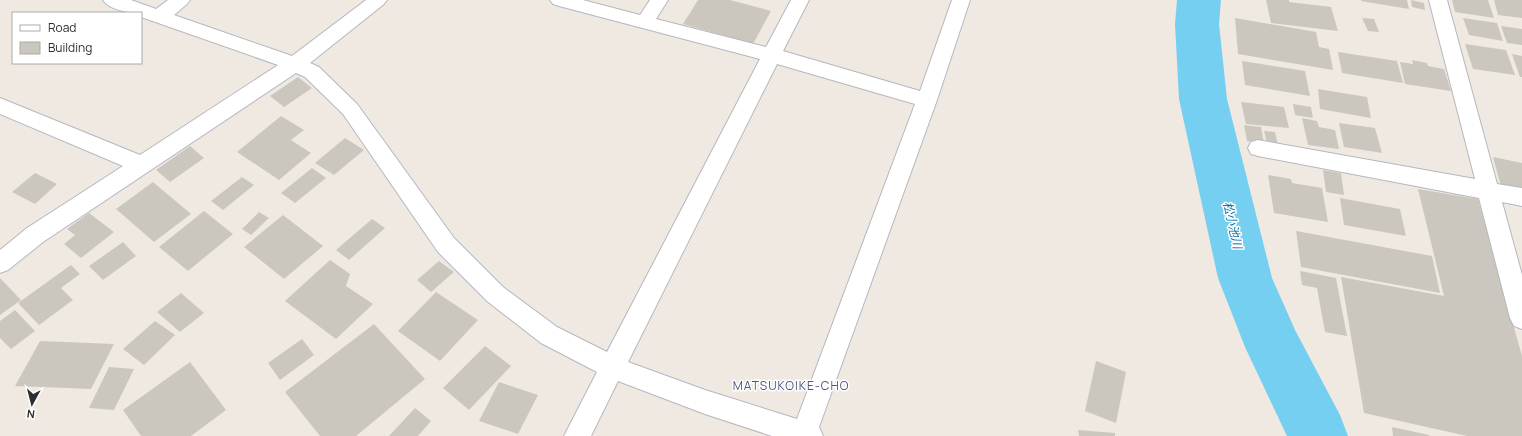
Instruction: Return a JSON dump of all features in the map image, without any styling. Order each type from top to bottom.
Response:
[{"type":"street","points":[[112,0],[295,64],[312,72],[350,109],[446,245],[495,294],[549,335],[613,368],[705,402],[806,435],[927,100],[961,0]]},
{"type":"street","points":[[159,16],[181,0]]},
{"type":"street","points":[[0,263],[35,235],[295,64],[378,0]]},
{"type":"street","points":[[559,0],[771,55],[927,100]]},
{"type":"street","points":[[644,23],[659,0]]},
{"type":"street","points":[[577,436],[800,0]]},
{"type":"street","points":[[1438,0],[1522,318]]},
{"type":"street","points":[[0,106],[141,165]]},
{"type":"street","points":[[1258,148],[1522,197]]},
{"type":"building","points":[[698,0],[730,0],[771,11],[753,44],[683,24]]},
{"type":"building","points":[[1266,0],[1289,0],[1289,2],[1331,7],[1338,31],[1271,23]]},
{"type":"building","points":[[1407,0],[1409,9],[1361,1]]},
{"type":"building","points":[[1411,0],[1424,3],[1425,10],[1412,7]]},
{"type":"building","points":[[1452,0],[1488,0],[1494,18],[1455,12]]},
{"type":"building","points":[[1494,0],[1522,0],[1522,18],[1498,15]]},
{"type":"building","points":[[1235,18],[1316,32],[1319,47],[1329,49],[1333,70],[1238,54]]},
{"type":"building","points":[[1362,18],[1374,19],[1379,32],[1368,31]]},
{"type":"building","points":[[1463,18],[1497,23],[1503,41],[1469,35]]},
{"type":"building","points":[[1501,26],[1522,29],[1522,45],[1507,43]]},
{"type":"building","points":[[1465,44],[1506,50],[1515,75],[1473,69]]},
{"type":"building","points":[[1338,52],[1397,61],[1403,83],[1342,73]]},
{"type":"building","points":[[1512,54],[1522,56],[1522,77],[1520,77]]},
{"type":"building","points":[[1412,60],[1427,63],[1428,66],[1444,69],[1451,91],[1405,84],[1400,62],[1413,64]]},
{"type":"building","points":[[1242,61],[1305,71],[1310,96],[1245,85]]},
{"type":"building","points":[[298,77],[312,88],[284,107],[270,96]]},
{"type":"building","points":[[1318,89],[1367,97],[1371,118],[1320,109]]},
{"type":"building","points":[[1241,102],[1284,107],[1289,128],[1246,124]]},
{"type":"building","points":[[1293,104],[1311,107],[1313,118],[1295,115]]},
{"type":"building","points":[[281,116],[304,130],[291,140],[311,153],[279,180],[237,152]]},
{"type":"building","points":[[1302,118],[1317,121],[1319,127],[1335,130],[1339,149],[1308,145]]},
{"type":"building","points":[[1339,123],[1375,128],[1382,153],[1344,147]]},
{"type":"building","points":[[1244,125],[1261,127],[1264,143],[1247,141]]},
{"type":"building","points":[[1264,131],[1275,132],[1278,145],[1267,143]]},
{"type":"building","points":[[345,138],[364,150],[334,175],[315,163]]},
{"type":"building","points":[[190,146],[204,158],[170,182],[156,170]]},
{"type":"building","points":[[1493,157],[1522,163],[1522,190],[1501,186]]},
{"type":"building","points":[[312,168],[326,178],[295,203],[281,193]]},
{"type":"building","points":[[1323,170],[1341,173],[1344,195],[1326,192]]},
{"type":"building","points":[[35,173],[57,184],[35,204],[12,192]]},
{"type":"building","points":[[1268,175],[1291,179],[1292,183],[1322,188],[1328,222],[1274,213]]},
{"type":"building","points":[[242,177],[254,185],[223,210],[211,201]]},
{"type":"building","points":[[153,182],[191,214],[154,242],[116,209]]},
{"type":"building","points":[[1418,189],[1478,199],[1522,356],[1522,436],[1467,436],[1364,413],[1341,277],[1444,296]]},
{"type":"building","points":[[1340,198],[1400,209],[1406,236],[1344,225]]},
{"type":"building","points":[[204,211],[233,234],[188,271],[159,247]]},
{"type":"building","points":[[259,212],[269,218],[251,235],[242,229]]},
{"type":"building","points":[[89,213],[114,232],[81,258],[64,244],[75,235],[67,229]]},
{"type":"building","points":[[283,215],[323,246],[284,279],[244,247]]},
{"type":"building","points":[[372,219],[385,228],[349,260],[336,250]]},
{"type":"building","points":[[1296,231],[1432,256],[1440,293],[1301,267]]},
{"type":"building","points":[[123,242],[136,256],[103,280],[89,266]]},
{"type":"building","points":[[330,260],[350,274],[346,286],[373,304],[336,339],[285,301]]},
{"type":"building","points":[[439,261],[454,272],[431,292],[417,280]]},
{"type":"building","points":[[71,265],[80,274],[61,288],[73,300],[39,325],[18,303]]},
{"type":"building","points":[[1300,271],[1336,278],[1347,336],[1325,332],[1317,288],[1302,285]]},
{"type":"building","points":[[0,278],[21,300],[0,315]]},
{"type":"building","points":[[436,292],[478,320],[440,361],[398,331]]},
{"type":"building","points":[[181,293],[204,313],[180,332],[157,312]]},
{"type":"building","points":[[15,310],[35,331],[11,349],[0,338],[0,321]]},
{"type":"building","points":[[155,321],[175,335],[144,365],[123,349]]},
{"type":"building","points":[[374,324],[425,379],[356,436],[320,436],[285,392]]},
{"type":"building","points":[[302,339],[314,355],[280,380],[268,363]]},
{"type":"building","points":[[40,341],[114,344],[91,389],[15,386]]},
{"type":"building","points":[[485,346],[511,366],[469,410],[443,388]]},
{"type":"building","points":[[1096,361],[1126,372],[1116,423],[1085,411]]},
{"type":"building","points":[[190,362],[226,410],[191,436],[141,436],[123,410]]},
{"type":"building","points":[[109,367],[134,369],[114,410],[89,408]]},
{"type":"building","points":[[499,382],[538,395],[518,434],[479,421]]},
{"type":"building","points":[[415,408],[431,421],[418,436],[389,436]]},
{"type":"building","points":[[1392,427],[1429,435],[1429,436],[1393,436]]},
{"type":"building","points":[[1078,430],[1115,433],[1115,436],[1079,436]]},
{"type":"waterway","name":"松小池川","points":[[1199,0],[1197,24],[1203,99],[1245,278],[1274,347],[1318,436]]},
{"type":"district","name":"MATSUKOIKE-CHO","points":[[791,385]]}]
